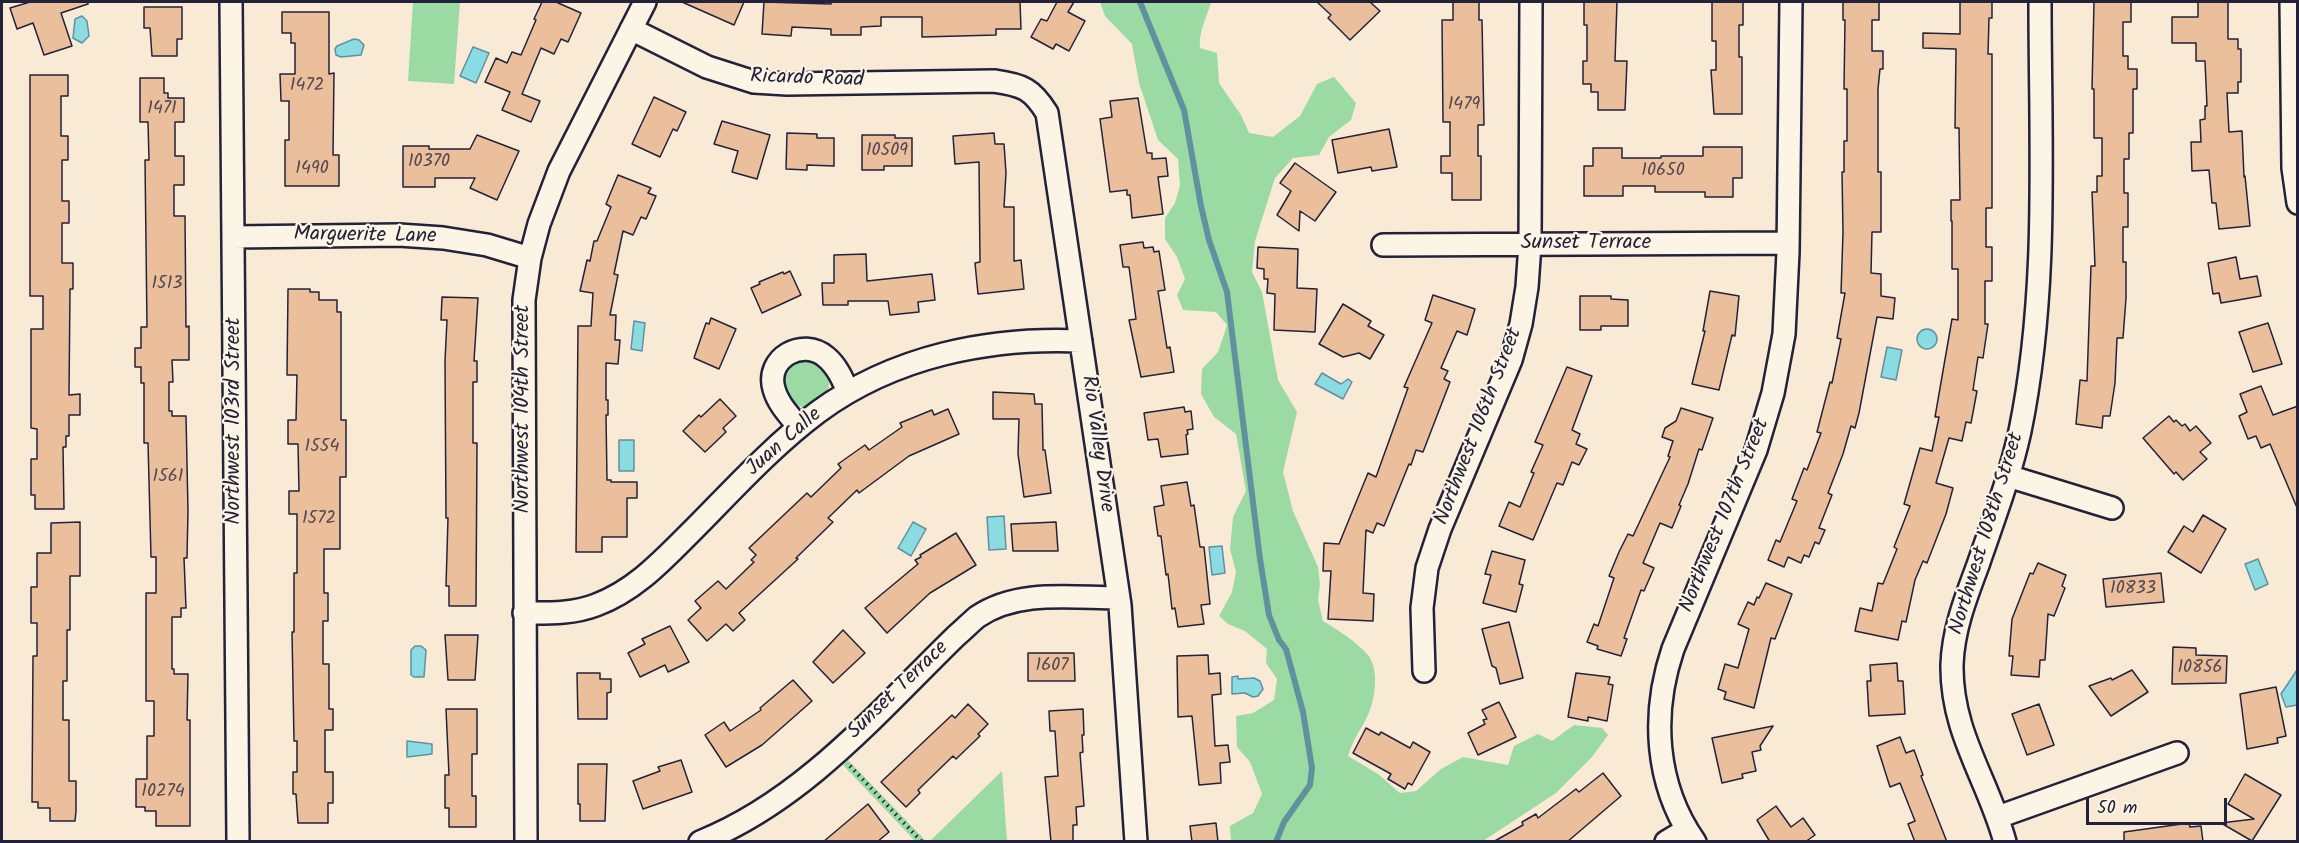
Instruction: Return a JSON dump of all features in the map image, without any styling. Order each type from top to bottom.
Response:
[{"type":"street","name":"Northwest 103rd Street","points":[[231,2],[238,842]]},
{"type":"street","name":"Northwest 104th Street","points":[[526,842],[524,300],[530,258],[539,224],[559,171],[645,2]]},
{"type":"street","name":"Northwest 106th Street","points":[[1424,671],[1422,608],[1427,568],[1440,529],[1511,360],[1521,324],[1527,287],[1530,244],[1531,2]]},
{"type":"street","name":"Northwest 107th Street","points":[[1690,836],[1670,791],[1660,750],[1659,709],[1664,674],[1756,450],[1773,393],[1784,334],[1788,243],[1791,2]]},
{"type":"street","name":"Northwest 108th Street","points":[[2005,842],[1998,817],[1962,734],[1956,711],[1952,665],[1958,619],[2008,476],[2020,432],[2034,348],[2040,262],[2040,2]]},
{"type":"street","points":[[2291,2],[2293,168],[2298,203]]},
{"type":"street","name":"Ricardo Road","points":[[631,29],[707,67],[754,82],[788,84],[994,81]]},
{"type":"street","name":"Rio Valley Drive","points":[[994,81],[1018,84],[1036,95],[1047,113],[1119,598],[1136,842]]},
{"type":"street","name":"Marguerite Lane","points":[[233,237],[399,234],[465,241],[530,258]]},
{"type":"street","name":"Sunset Terrace","points":[[1383,246],[1788,243]]},
{"type":"street","name":"Juan Calle","points":[[524,613],[566,612],[596,606],[636,585],[782,442],[849,392],[888,372],[952,351],[994,343],[1038,340],[1081,341]]},
{"type":"street","points":[[800,427],[786,412],[774,389],[772,374],[777,362],[789,352],[801,349],[814,351],[826,357],[841,375],[849,392]]},
{"type":"street","points":[[2008,476],[2112,508]]},
{"type":"street","name":"Sunset Terrace","points":[[700,842],[756,815],[790,792],[840,749],[978,617],[1000,606],[1025,599],[1119,598]]},
{"type":"street","points":[[1998,817],[2177,753]]},
{"type":"street","points":[[1666,842],[1690,836]]},
{"type":"path","points":[[840,749],[849,758],[851,768],[922,842]]},
{"type":"green space","points":[[413,2],[460,2],[454,84],[408,81]]},
{"type":"green space","points":[[1100,2],[1211,2],[1202,30],[1200,48],[1217,53],[1219,83],[1241,115],[1249,133],[1273,137],[1300,116],[1317,84],[1334,77],[1356,103],[1351,120],[1329,137],[1319,155],[1293,158],[1275,178],[1255,241],[1252,272],[1262,292],[1278,380],[1297,412],[1283,472],[1293,511],[1318,567],[1320,584],[1318,600],[1323,621],[1347,636],[1363,650],[1372,661],[1374,669],[1375,687],[1372,704],[1348,756],[1378,774],[1400,793],[1416,791],[1441,769],[1463,757],[1508,765],[1514,746],[1538,734],[1552,741],[1574,725],[1602,728],[1608,735],[1592,757],[1556,793],[1483,841],[1231,841],[1230,826],[1253,813],[1262,794],[1250,762],[1237,747],[1236,716],[1253,713],[1274,700],[1277,679],[1266,663],[1267,649],[1245,631],[1228,624],[1219,616],[1232,592],[1236,572],[1230,549],[1233,517],[1246,491],[1236,434],[1214,417],[1201,394],[1202,369],[1218,352],[1227,325],[1216,312],[1183,310],[1177,295],[1185,279],[1177,257],[1165,239],[1165,218],[1175,203],[1180,186],[1178,159],[1158,140],[1139,83],[1132,44],[1105,16]]},
{"type":"green space","points":[[803,360],[815,360],[831,374],[827,394],[814,405],[804,407],[790,398],[784,382],[786,373],[792,365]]},
{"type":"green space","points":[[848,760],[926,841],[915,841],[843,765]]},
{"type":"green space","points":[[1002,771],[1007,841],[930,841]]},
{"type":"water","points":[[82,16],[87,21],[89,36],[82,43],[73,38],[75,19]]},
{"type":"water","points":[[354,39],[364,45],[361,55],[341,57],[336,55],[337,46]]},
{"type":"water","points":[[473,47],[489,53],[476,83],[460,76]]},
{"type":"water","points":[[634,321],[645,323],[642,351],[631,349]]},
{"type":"water","points":[[1927,329],[1934,332],[1937,339],[1934,346],[1927,349],[1920,346],[1917,339],[1920,332]]},
{"type":"water","points":[[1887,347],[1902,350],[1896,380],[1881,377]]},
{"type":"water","points":[[1322,373],[1341,384],[1348,379],[1352,382],[1343,399],[1315,384]]},
{"type":"water","points":[[619,440],[634,440],[634,471],[619,471]]},
{"type":"water","points":[[1004,516],[1006,549],[989,550],[987,517]]},
{"type":"water","points":[[913,522],[926,529],[911,556],[898,548]]},
{"type":"water","points":[[1222,546],[1225,573],[1212,575],[1209,547]]},
{"type":"water","points":[[2258,559],[2268,584],[2255,590],[2245,564]]},
{"type":"water","points":[[415,646],[421,646],[426,650],[424,677],[411,675],[411,650]]},
{"type":"water","points":[[2297,670],[2297,705],[2286,707],[2281,694]]},
{"type":"water","points":[[1238,676],[1238,679],[1254,678],[1260,681],[1263,689],[1258,696],[1253,697],[1245,693],[1232,694],[1232,677]]},
{"type":"water","points":[[407,741],[432,744],[432,754],[407,757]]},
{"type":"building","points":[[30,2],[88,2],[88,4],[61,13],[72,46],[44,55],[33,23],[17,29],[10,8]]},
{"type":"building","points":[[542,2],[556,2],[581,13],[568,42],[561,39],[554,54],[541,48],[522,94],[540,101],[531,122],[502,110],[510,92],[485,82],[496,58],[507,63],[512,52],[521,55]]},
{"type":"building","points":[[682,2],[744,2],[734,25]]},
{"type":"building","points":[[764,2],[831,4],[831,2],[1020,2],[1021,29],[996,29],[996,35],[922,37],[922,17],[881,17],[881,26],[861,27],[861,35],[831,35],[831,29],[792,27],[791,36],[762,34]]},
{"type":"building","points":[[1057,2],[1074,2],[1068,12],[1085,21],[1069,51],[1056,44],[1053,49],[1031,37],[1041,19],[1047,21]]},
{"type":"building","points":[[1317,2],[1370,2],[1380,11],[1350,40],[1328,18],[1331,15]]},
{"type":"building","points":[[1453,2],[1479,2],[1479,20],[1482,20],[1484,125],[1478,125],[1481,200],[1452,200],[1452,173],[1441,173],[1441,156],[1450,156],[1450,122],[1443,122],[1442,20],[1453,20]]},
{"type":"building","points":[[1584,2],[1617,2],[1615,61],[1627,61],[1625,110],[1598,110],[1598,92],[1591,92],[1591,84],[1583,84],[1583,61],[1587,61],[1587,25],[1584,25]]},
{"type":"building","points":[[1712,2],[1743,2],[1743,25],[1739,25],[1739,57],[1742,57],[1742,114],[1714,114],[1711,70],[1716,70],[1716,41],[1712,41]]},
{"type":"building","points":[[1843,2],[1879,2],[1879,20],[1872,20],[1872,51],[1883,51],[1883,69],[1880,69],[1878,89],[1881,232],[1872,232],[1871,273],[1881,274],[1881,296],[1895,298],[1893,319],[1877,317],[1859,413],[1855,428],[1851,426],[1828,493],[1832,495],[1819,528],[1825,530],[1819,544],[1815,542],[1809,557],[1804,555],[1801,563],[1788,557],[1784,567],[1768,560],[1776,540],[1780,542],[1797,501],[1792,499],[1804,468],[1807,470],[1821,433],[1817,432],[1830,382],[1832,383],[1841,339],[1837,338],[1845,293],[1841,293],[1842,172],[1844,172],[1844,141],[1847,141]]},
{"type":"building","points":[[1960,2],[1992,2],[1988,54],[1992,54],[1992,208],[1986,208],[1986,247],[1992,247],[1992,281],[1985,281],[1985,324],[1988,324],[1983,358],[1978,357],[1973,390],[1977,391],[1971,423],[1966,422],[1962,441],[1949,438],[1936,483],[1953,488],[1946,514],[1927,563],[1923,561],[1915,580],[1906,622],[1902,621],[1898,640],[1855,631],[1860,608],[1872,611],[1878,583],[1883,584],[1897,549],[1894,547],[1910,506],[1904,504],[1920,448],[1932,451],[1939,417],[1935,417],[1952,319],[1958,320],[1958,269],[1952,269],[1951,221],[1951,200],[1960,200],[1959,128],[1955,128],[1956,49],[1923,48],[1923,33],[1960,34]]},
{"type":"building","points":[[2094,2],[2131,2],[2131,22],[2123,22],[2123,56],[2128,56],[2128,69],[2137,69],[2137,89],[2133,89],[2133,133],[2129,133],[2129,159],[2124,159],[2124,193],[2128,193],[2128,227],[2123,227],[2126,298],[2123,338],[2117,338],[2115,383],[2110,416],[2103,416],[2102,428],[2076,424],[2080,380],[2087,381],[2091,266],[2095,266],[2092,192],[2097,192],[2097,176],[2102,176],[2102,138],[2094,138],[2094,89],[2092,89]]},
{"type":"building","points":[[2198,2],[2228,2],[2228,39],[2238,39],[2238,49],[2241,49],[2241,82],[2238,82],[2238,93],[2227,93],[2229,132],[2242,131],[2244,177],[2250,226],[2219,229],[2216,203],[2212,203],[2209,170],[2192,171],[2191,142],[2201,142],[2200,120],[2205,119],[2205,106],[2207,106],[2205,61],[2196,61],[2196,43],[2172,43],[2172,17],[2198,17]]},
{"type":"building","points":[[144,7],[182,7],[182,39],[177,39],[177,56],[152,56],[150,28],[144,28]]},
{"type":"building","points":[[282,12],[329,12],[329,74],[334,73],[333,155],[339,155],[339,186],[285,186],[285,140],[289,140],[289,101],[281,101],[280,74],[295,74],[295,43],[291,43],[291,33],[282,33]]},
{"type":"building","points":[[30,75],[68,75],[68,96],[61,96],[61,136],[68,136],[68,160],[62,160],[62,201],[69,201],[69,223],[62,223],[62,263],[73,263],[73,289],[70,289],[69,395],[80,394],[80,415],[69,415],[69,436],[66,436],[66,447],[63,447],[64,509],[35,509],[35,495],[31,495],[31,459],[37,459],[37,429],[31,428],[31,329],[43,329],[43,296],[30,296]]},
{"type":"building","points":[[140,78],[164,78],[164,93],[168,93],[168,98],[184,98],[184,122],[175,122],[175,156],[184,156],[184,185],[174,185],[174,216],[185,216],[186,327],[189,326],[189,360],[172,360],[173,382],[169,382],[169,411],[172,411],[172,416],[186,416],[188,511],[187,558],[184,558],[186,608],[181,608],[181,617],[172,617],[172,669],[174,669],[174,674],[188,674],[190,826],[156,826],[156,811],[145,811],[145,807],[136,807],[136,779],[147,779],[147,736],[154,736],[154,701],[146,701],[146,593],[156,593],[156,557],[151,557],[148,443],[144,443],[144,383],[141,383],[141,367],[135,367],[135,348],[141,348],[141,327],[147,327],[145,160],[149,160],[148,122],[140,122]]},
{"type":"building","points":[[654,97],[686,112],[677,131],[673,129],[660,157],[632,144]]},
{"type":"building","points":[[1138,98],[1147,153],[1152,153],[1152,159],[1166,158],[1168,176],[1158,177],[1163,214],[1132,218],[1130,195],[1127,195],[1127,190],[1110,192],[1100,119],[1112,117],[1110,101]]},
{"type":"building","points":[[722,121],[770,135],[757,179],[732,172],[738,151],[714,144]]},
{"type":"building","points":[[1389,129],[1397,167],[1372,171],[1371,167],[1338,173],[1332,140]]},
{"type":"building","points":[[787,133],[817,134],[817,138],[834,138],[834,166],[807,165],[807,170],[786,169]]},
{"type":"building","points":[[994,133],[995,144],[1004,144],[1006,173],[1004,207],[1014,207],[1014,261],[1021,260],[1024,289],[978,294],[975,263],[980,262],[979,162],[955,164],[953,136]]},
{"type":"building","points":[[477,135],[519,151],[497,200],[470,188],[475,178],[435,178],[435,187],[403,187],[403,146],[429,146],[429,149],[470,149]]},
{"type":"building","points":[[862,135],[895,135],[895,138],[912,138],[912,166],[884,166],[884,170],[862,170]]},
{"type":"building","points":[[1703,147],[1742,147],[1742,178],[1733,178],[1733,197],[1705,197],[1705,192],[1655,192],[1655,186],[1623,186],[1623,196],[1584,196],[1584,166],[1593,166],[1593,148],[1622,148],[1622,158],[1661,158],[1661,156],[1703,156]]},
{"type":"building","points":[[1295,163],[1336,192],[1315,221],[1300,211],[1299,231],[1277,215],[1291,191],[1280,183]]},
{"type":"building","points":[[618,175],[651,188],[648,193],[656,196],[646,219],[641,217],[633,235],[623,231],[614,274],[618,275],[610,315],[616,315],[615,340],[620,340],[618,364],[606,363],[607,480],[637,482],[637,498],[627,498],[627,537],[602,537],[602,552],[576,552],[578,326],[591,326],[593,293],[580,291],[594,241],[597,241],[611,207],[606,204]]},
{"type":"building","points":[[1143,242],[1144,248],[1153,247],[1154,252],[1159,251],[1165,290],[1158,291],[1167,348],[1170,347],[1174,372],[1141,377],[1129,320],[1136,319],[1129,267],[1123,267],[1120,245]]},
{"type":"building","points":[[1258,247],[1298,249],[1297,288],[1317,289],[1315,332],[1274,330],[1275,294],[1267,293],[1268,279],[1264,279],[1264,269],[1257,268]]},
{"type":"building","points":[[866,254],[867,281],[932,274],[935,300],[918,302],[919,312],[890,315],[888,301],[848,301],[848,305],[823,305],[822,283],[834,283],[834,255]]},
{"type":"building","points":[[2236,257],[2240,279],[2257,276],[2261,296],[2221,303],[2219,293],[2213,294],[2208,263]]},
{"type":"building","points":[[790,271],[801,295],[762,313],[751,288],[760,284],[759,282]]},
{"type":"building","points":[[288,289],[310,289],[310,292],[319,292],[319,300],[337,300],[337,312],[341,312],[341,420],[346,420],[346,477],[340,477],[340,549],[324,549],[324,593],[328,593],[328,621],[323,621],[323,664],[329,664],[329,709],[333,709],[333,730],[325,730],[325,772],[333,772],[333,803],[328,803],[328,823],[298,823],[296,794],[293,794],[293,772],[297,772],[297,741],[294,741],[292,632],[294,632],[294,573],[297,573],[297,514],[289,514],[289,491],[299,491],[298,444],[288,444],[288,420],[296,420],[297,375],[287,375]]},
{"type":"building","points":[[1710,291],[1739,296],[1735,336],[1732,335],[1719,390],[1692,384],[1705,331],[1703,331]]},
{"type":"building","points":[[1433,295],[1475,309],[1467,335],[1457,331],[1441,368],[1448,371],[1444,379],[1450,382],[1423,452],[1416,450],[1384,526],[1377,523],[1373,533],[1366,530],[1363,593],[1374,594],[1373,621],[1328,619],[1331,571],[1323,571],[1324,543],[1339,544],[1368,473],[1376,477],[1408,388],[1404,387],[1432,323],[1425,320]]},
{"type":"building","points":[[1580,296],[1611,296],[1611,299],[1628,300],[1628,326],[1601,326],[1601,330],[1580,330]]},
{"type":"building","points":[[442,297],[478,298],[474,361],[477,361],[477,382],[473,382],[473,443],[477,443],[476,606],[449,606],[449,586],[446,586],[448,518],[446,518],[445,361],[447,320],[441,320]]},
{"type":"building","points":[[1343,304],[1371,321],[1368,326],[1384,335],[1370,359],[1359,353],[1343,357],[1319,344]]},
{"type":"building","points":[[711,318],[736,329],[719,369],[694,358],[706,323],[709,324]]},
{"type":"building","points":[[2268,323],[2282,364],[2253,372],[2239,332]]},
{"type":"building","points":[[1567,367],[1592,376],[1572,430],[1580,434],[1576,444],[1587,449],[1579,465],[1572,462],[1563,485],[1557,483],[1533,540],[1499,526],[1509,502],[1520,507],[1534,473],[1531,472],[1543,445],[1535,442]]},
{"type":"building","points":[[2261,386],[2273,415],[2298,406],[2298,510],[2270,444],[2261,448],[2256,436],[2248,439],[2239,416],[2247,412],[2240,394]]},
{"type":"building","points":[[993,392],[1034,394],[1035,404],[1042,404],[1043,450],[1045,450],[1051,493],[1024,497],[1018,454],[1019,419],[993,419]]},
{"type":"building","points":[[720,399],[736,416],[723,428],[726,432],[705,452],[683,431]]},
{"type":"building","points":[[1184,407],[1185,412],[1191,411],[1193,429],[1187,430],[1186,435],[1188,454],[1161,457],[1158,439],[1148,440],[1144,413]]},
{"type":"building","points":[[1681,408],[1713,418],[1702,450],[1699,449],[1672,528],[1660,523],[1643,563],[1654,568],[1644,591],[1641,590],[1624,638],[1627,639],[1621,656],[1597,649],[1598,646],[1587,642],[1594,624],[1598,626],[1614,578],[1609,576],[1628,534],[1633,536],[1670,457],[1668,456],[1673,441],[1662,437],[1665,428],[1676,421]]},
{"type":"building","points":[[948,409],[959,434],[909,456],[859,493],[857,490],[828,518],[833,522],[796,558],[798,559],[739,613],[745,620],[733,631],[726,624],[707,641],[688,620],[701,608],[695,601],[718,581],[726,589],[754,562],[751,560],[756,555],[749,548],[807,493],[811,497],[841,468],[838,464],[865,445],[869,450],[902,427],[900,423],[932,410],[934,415]]},
{"type":"building","points":[[2169,416],[2182,426],[2185,424],[2190,431],[2196,426],[2211,443],[2200,452],[2207,459],[2183,480],[2176,472],[2174,474],[2143,438]]},
{"type":"building","points":[[1187,482],[1191,506],[1194,505],[1200,547],[1204,547],[1210,604],[1201,605],[1204,624],[1178,627],[1175,608],[1172,609],[1168,574],[1166,575],[1161,536],[1158,536],[1154,507],[1164,505],[1161,486]]},
{"type":"building","points":[[2203,515],[2226,529],[2201,573],[2168,552],[2184,526],[2193,532]]},
{"type":"building","points":[[80,522],[80,576],[70,576],[67,681],[63,681],[63,720],[69,720],[69,781],[76,781],[75,821],[50,821],[50,808],[38,808],[38,802],[32,802],[33,656],[37,656],[37,623],[31,623],[31,587],[37,587],[37,553],[51,553],[51,523]]},
{"type":"building","points":[[1056,522],[1058,551],[1013,551],[1011,524]]},
{"type":"building","points":[[956,533],[976,565],[930,593],[887,633],[865,608],[918,564],[915,560],[921,557],[920,555]]},
{"type":"building","points":[[1492,551],[1525,560],[1519,584],[1523,585],[1516,612],[1483,603],[1491,575],[1485,574]]},
{"type":"building","points":[[2038,563],[2066,575],[2062,586],[2065,588],[2054,616],[2048,614],[2045,660],[2040,660],[2039,677],[2011,675],[2013,656],[2009,656],[2012,619],[2030,573],[2033,574]]},
{"type":"building","points":[[2161,573],[2164,602],[2106,607],[2103,579]]},
{"type":"building","points":[[1766,583],[1792,594],[1775,639],[1771,638],[1754,708],[1724,699],[1726,692],[1718,689],[1725,664],[1738,668],[1749,629],[1738,624],[1748,602],[1754,605]]},
{"type":"building","points":[[1509,622],[1523,678],[1500,684],[1496,668],[1492,666],[1482,629]]},
{"type":"building","points":[[670,626],[689,662],[668,672],[665,665],[640,677],[628,653],[645,644],[642,639]]},
{"type":"building","points":[[843,630],[865,653],[833,683],[813,662]]},
{"type":"building","points":[[445,635],[478,635],[475,680],[448,680]]},
{"type":"building","points":[[2173,647],[2196,648],[2196,655],[2227,656],[2226,683],[2172,684]]},
{"type":"building","points":[[1028,653],[1074,653],[1075,681],[1028,681]]},
{"type":"building","points":[[1208,655],[1209,674],[1220,673],[1221,694],[1212,695],[1215,746],[1228,745],[1230,762],[1220,763],[1221,783],[1199,785],[1192,716],[1178,717],[1177,656]]},
{"type":"building","points":[[1897,663],[1898,681],[1903,681],[1905,714],[1869,716],[1867,681],[1871,681],[1870,665]]},
{"type":"building","points":[[2132,670],[2148,692],[2111,716],[2089,686],[2111,678],[2112,680]]},
{"type":"building","points":[[577,673],[600,673],[600,679],[611,679],[611,692],[607,693],[607,719],[578,719]]},
{"type":"building","points":[[1576,673],[1610,677],[1608,684],[1613,685],[1607,721],[1588,717],[1588,721],[1568,717]]},
{"type":"building","points":[[793,680],[812,701],[762,745],[726,767],[705,735],[724,722],[730,731],[761,710],[760,708]]},
{"type":"building","points":[[2276,687],[2286,736],[2277,738],[2278,743],[2247,749],[2240,694]]},
{"type":"building","points":[[1499,702],[1516,737],[1478,755],[1468,733],[1485,724],[1483,720],[1487,719],[1482,710]]},
{"type":"building","points":[[968,704],[988,724],[978,734],[980,736],[956,759],[953,756],[918,790],[920,793],[906,807],[881,782],[952,715],[955,718]]},
{"type":"building","points":[[2039,704],[2054,745],[2027,755],[2012,714]]},
{"type":"building","points":[[446,709],[477,709],[477,754],[472,754],[472,796],[476,796],[476,827],[449,827],[449,808],[445,808],[445,775],[449,775]]},
{"type":"building","points":[[1083,709],[1083,752],[1080,753],[1084,806],[1076,807],[1077,825],[1073,825],[1073,842],[1051,842],[1045,777],[1058,776],[1055,731],[1050,731],[1049,711]]},
{"type":"building","points":[[1773,726],[1760,746],[1761,750],[1752,752],[1756,771],[1742,774],[1743,778],[1722,783],[1712,738]]},
{"type":"building","points":[[1366,728],[1379,735],[1381,732],[1410,748],[1413,742],[1430,752],[1412,785],[1408,783],[1405,789],[1388,779],[1391,774],[1353,753]]},
{"type":"building","points":[[1900,737],[1906,753],[1914,750],[1923,775],[1921,776],[1947,842],[1915,842],[1908,824],[1915,821],[1900,783],[1890,787],[1877,746]]},
{"type":"building","points":[[681,760],[692,792],[643,809],[633,781],[660,771],[658,767]]},
{"type":"building","points":[[578,764],[607,764],[605,821],[580,821]]},
{"type":"building","points":[[1603,773],[1621,796],[1567,842],[1493,842],[1523,825],[1522,822],[1536,814],[1538,818],[1576,789],[1579,792]]},
{"type":"building","points":[[2245,774],[2281,795],[2252,841],[2221,823],[2254,819],[2228,804]]},
{"type":"building","points":[[868,804],[889,832],[877,842],[823,842]]},
{"type":"building","points":[[1776,806],[1791,827],[1803,818],[1815,835],[1805,842],[1770,842],[1757,820]]},
{"type":"building","points":[[1216,823],[1218,842],[1192,842],[1190,826]]},
{"type":"building","points":[[2189,823],[2190,827],[2201,826],[2203,842],[2124,842],[2124,832]]},
{"type":"waterway","points":[[1140,2],[1184,110],[1209,240],[1227,292],[1269,615],[1279,640],[1286,649],[1303,712],[1312,768],[1310,785],[1284,822],[1276,842]]}]
